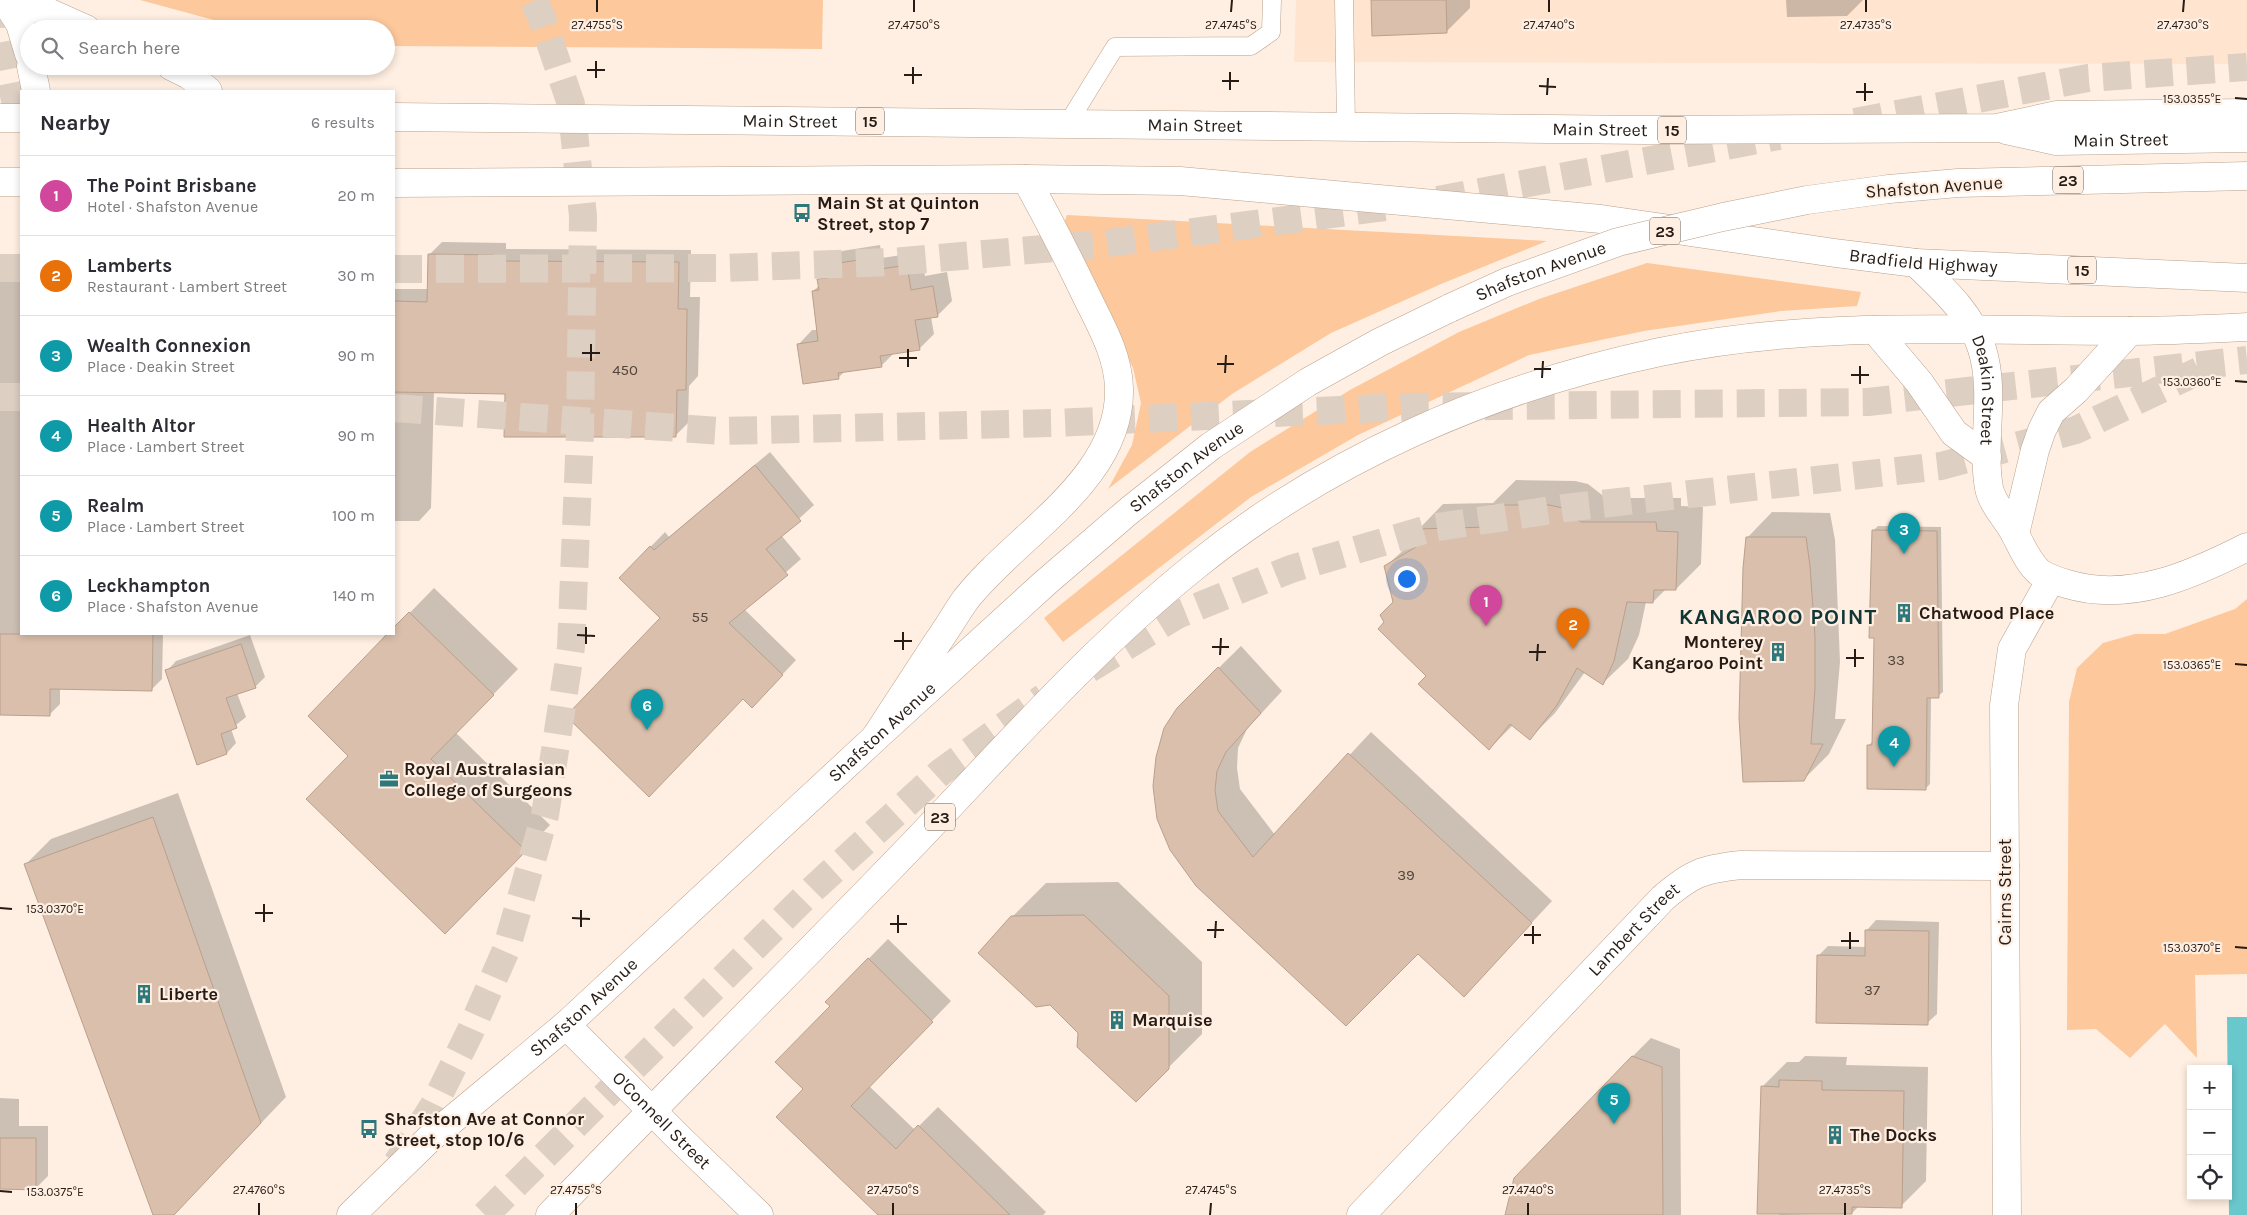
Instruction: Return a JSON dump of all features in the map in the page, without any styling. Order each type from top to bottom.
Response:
[{"type":"main road","points":[[8,4],[41,8],[67,20]]},
{"type":"main road","points":[[8,4],[20,24]]},
{"type":"main road","points":[[33,75],[36,90]]},
{"type":"main road","points":[[190,75],[207,90]]},
{"type":"main road","name":"Main Street","points":[[395,117],[1646,130],[1997,128],[2057,115],[2247,113]]},
{"type":"main road","points":[[0,118],[20,118]]},
{"type":"main road","name":"Main Street","points":[[1997,128],[2056,141],[2247,138]]},
{"type":"main road","name":"Shafston Avenue","points":[[351,1215],[429,1139],[566,1025],[1045,582],[1130,510],[1211,446],[1308,382],[1380,342],[1507,282],[1618,242],[1723,217],[1807,200],[1889,189],[1958,183],[2247,176]]},
{"type":"main road","points":[[875,738],[967,599],[1077,487],[1101,457],[1112,434],[1118,413],[1119,388],[1116,364],[1105,334],[1051,223],[1026,179]]},
{"type":"main road","name":"15","points":[[395,183],[1026,179]]},
{"type":"main road","name":"Bradfield Highway","points":[[1026,179],[1180,181],[1601,219],[1916,263],[2247,278]]},
{"type":"main road","name":"Deakin Street","points":[[1916,263],[1953,300],[1975,330],[1983,349],[1987,371],[1987,458],[1990,491],[2029,560],[2039,572],[2051,579],[2078,588],[2103,590],[2152,586],[2184,577],[2247,547]]},
{"type":"main road","name":"23","points":[[550,1215],[746,1017],[1045,707],[1139,614],[1195,566],[1291,498],[1350,463],[1415,432],[1500,397],[1658,353],[1726,341],[1802,332],[1875,330],[2130,332],[2247,327]]},
{"type":"main road","points":[[1875,330],[1919,382],[1954,432],[1987,458]]},
{"type":"main road","points":[[2015,534],[2035,450],[2051,412],[2076,390],[2130,332]]},
{"type":"main road","name":"Cairns Street","points":[[2008,1215],[2004,704],[2012,649],[2051,579]]},
{"type":"main road","name":"Lambert Street","points":[[1361,1215],[1664,898],[1685,880],[1703,870],[1741,865],[2005,866]]},
{"type":"main road","name":"O'Connell Street","points":[[566,1025],[759,1215]]},
{"type":"lane","points":[[1068,123],[1115,46],[1251,46],[1271,32],[1272,0]]},
{"type":"lane","points":[[1344,0],[1346,126]]},
{"type":"shaded area","points":[[140,0],[823,0],[822,49],[395,46],[395,20],[214,20]]},
{"type":"shaded area","points":[[1296,0],[2247,0],[2247,64],[1294,62]]},
{"type":"shaded area","points":[[1067,215],[1547,241],[1441,284],[1331,333],[1232,394],[1108,489],[1132,445],[1141,403],[1133,368],[1064,223]]},
{"type":"shaded area","points":[[1647,263],[1861,292],[1857,306],[1781,311],[1644,331],[1529,355],[1358,435],[1251,497],[1063,642],[1044,618],[1250,452],[1350,390],[1459,332],[1539,299]]},
{"type":"shaded area","points":[[2247,599],[2247,974],[2195,975],[2197,1058],[2165,1024],[2130,1058],[2096,1029],[2067,1030],[2069,702],[2077,668],[2103,643],[2135,634],[2165,634],[2235,609]]},
{"type":"water","points":[[2227,1017],[2247,1017],[2247,1215],[2229,1215],[2229,1200],[2232,1200],[2232,1065],[2227,1065]]},
{"type":"building","points":[[1371,0],[1446,0],[1447,33],[1372,36]]},
{"type":"building","points":[[428,254],[494,255],[493,261],[679,262],[678,309],[687,309],[686,390],[677,390],[676,437],[504,437],[505,394],[395,392],[395,301],[427,302]]},
{"type":"building","points":[[865,259],[868,271],[907,265],[911,290],[933,286],[938,317],[915,320],[920,350],[880,356],[882,367],[838,373],[839,379],[803,384],[797,344],[818,341],[812,291],[819,290],[817,279],[828,278],[826,265]]},
{"type":"building","points":[[755,465],[801,521],[766,549],[788,575],[729,623],[783,675],[752,708],[743,699],[649,797],[566,716],[660,618],[619,578],[650,546],[654,550]]},
{"type":"building","points":[[1490,505],[1549,505],[1563,508],[1581,522],[1656,522],[1657,531],[1678,532],[1676,590],[1654,590],[1653,603],[1627,602],[1614,661],[1603,685],[1577,668],[1557,705],[1530,740],[1510,724],[1489,750],[1418,684],[1426,676],[1378,629],[1384,622],[1380,615],[1393,602],[1384,566],[1416,547],[1417,529],[1489,527]]},
{"type":"building","points":[[1872,530],[1937,531],[1939,698],[1927,698],[1926,790],[1867,789],[1867,745],[1872,745],[1874,638],[1869,638]]},
{"type":"building","name":"Monterey Kangaroo Point","points":[[1746,537],[1806,537],[1815,637],[1815,688],[1811,744],[1823,744],[1804,781],[1743,782],[1739,718],[1743,568]]},
{"type":"building","name":"Royal Australasian College of Surgeons","points":[[409,612],[494,695],[431,759],[526,851],[445,934],[306,799],[348,756],[308,716],[386,635],[395,635],[395,626]]},
{"type":"building","points":[[0,634],[153,635],[152,691],[50,689],[50,716],[0,715]]},
{"type":"building","points":[[241,644],[256,688],[226,698],[237,728],[221,734],[227,754],[197,765],[165,670]]},
{"type":"building","points":[[1218,667],[1261,713],[1226,752],[1217,771],[1215,790],[1218,811],[1253,857],[1348,753],[1532,923],[1464,997],[1418,954],[1346,1026],[1196,886],[1170,850],[1157,819],[1153,786],[1156,757],[1164,728],[1177,708]]},
{"type":"building","name":"Liberte","points":[[153,817],[261,1123],[174,1215],[153,1215],[24,864]]},
{"type":"building","name":"Marquise","points":[[1084,915],[1169,996],[1169,1069],[1136,1102],[1077,1047],[1078,1033],[1050,1005],[1036,1007],[978,953],[1011,916]]},
{"type":"building","points":[[1865,930],[1929,931],[1928,1025],[1816,1023],[1817,955],[1865,956]]},
{"type":"building","points":[[868,958],[933,1022],[851,1106],[896,1149],[918,1125],[1010,1215],[878,1215],[776,1117],[803,1089],[775,1062],[830,1006],[825,1002]]},
{"type":"building","points":[[1632,1056],[1662,1067],[1663,1215],[1505,1215],[1514,1178]]},
{"type":"building","name":"The Docks","points":[[1779,1080],[1822,1081],[1822,1090],[1904,1091],[1902,1208],[1852,1207],[1852,1214],[1757,1214],[1761,1086],[1779,1087]]},
{"type":"building","points":[[0,1138],[36,1138],[36,1190],[0,1189]]},
{"type":"tunnel","points":[[0,0],[2,36],[16,105],[20,113]]},
{"type":"tunnel","points":[[397,1163],[434,1105],[471,1030],[506,950],[545,815],[571,647],[580,434],[583,216],[571,104],[540,13],[533,0]]},
{"type":"tunnel","points":[[1855,122],[2088,78],[2247,67]]},
{"type":"tunnel","points":[[1438,200],[1779,136]]},
{"type":"tunnel","points":[[395,269],[721,268],[891,262],[1101,244],[1393,206]]},
{"type":"tunnel","points":[[0,268],[20,268]]},
{"type":"tunnel","points":[[395,408],[721,431],[1054,423],[1404,407],[1868,402],[2247,360]]},
{"type":"tunnel","points":[[1089,669],[1177,615],[1291,569],[1431,528],[1565,508],[1941,466],[2076,430],[2209,366]]},
{"type":"tunnel","points":[[0,397],[20,397]]},
{"type":"tunnel","points":[[485,1215],[813,889],[941,772],[1044,697]]},
{"type":"place","name":"Main St at Quinton Street, stop 7","points":[[802,213]]},
{"type":"place","name":"Wealth Connexion","points":[[1904,554]]},
{"type":"place","name":"Chatwood Place","points":[[1904,613]]},
{"type":"place","name":"The Point Brisbane","points":[[1486,626]]},
{"type":"place","name":"Lamberts","points":[[1573,649]]},
{"type":"place","name":"Monterey Kangaroo Point","points":[[1778,652]]},
{"type":"place","name":"Leckhampton","points":[[647,730]]},
{"type":"place","name":"Health Altor","points":[[1894,767]]},
{"type":"place","name":"Royal Australasian College of Surgeons","points":[[389,779]]},
{"type":"place","name":"Liberte","points":[[144,994]]},
{"type":"place","name":"Marquise","points":[[1117,1020]]},
{"type":"place","name":"Realm","points":[[1614,1124]]},
{"type":"place","name":"Shafston Ave at Connor Street, stop 10/6","points":[[369,1129]]},
{"type":"place","name":"The Docks","points":[[1835,1135]]},
{"type":"district","name":"KANGAROO POINT","points":[[1778,616]]}]
